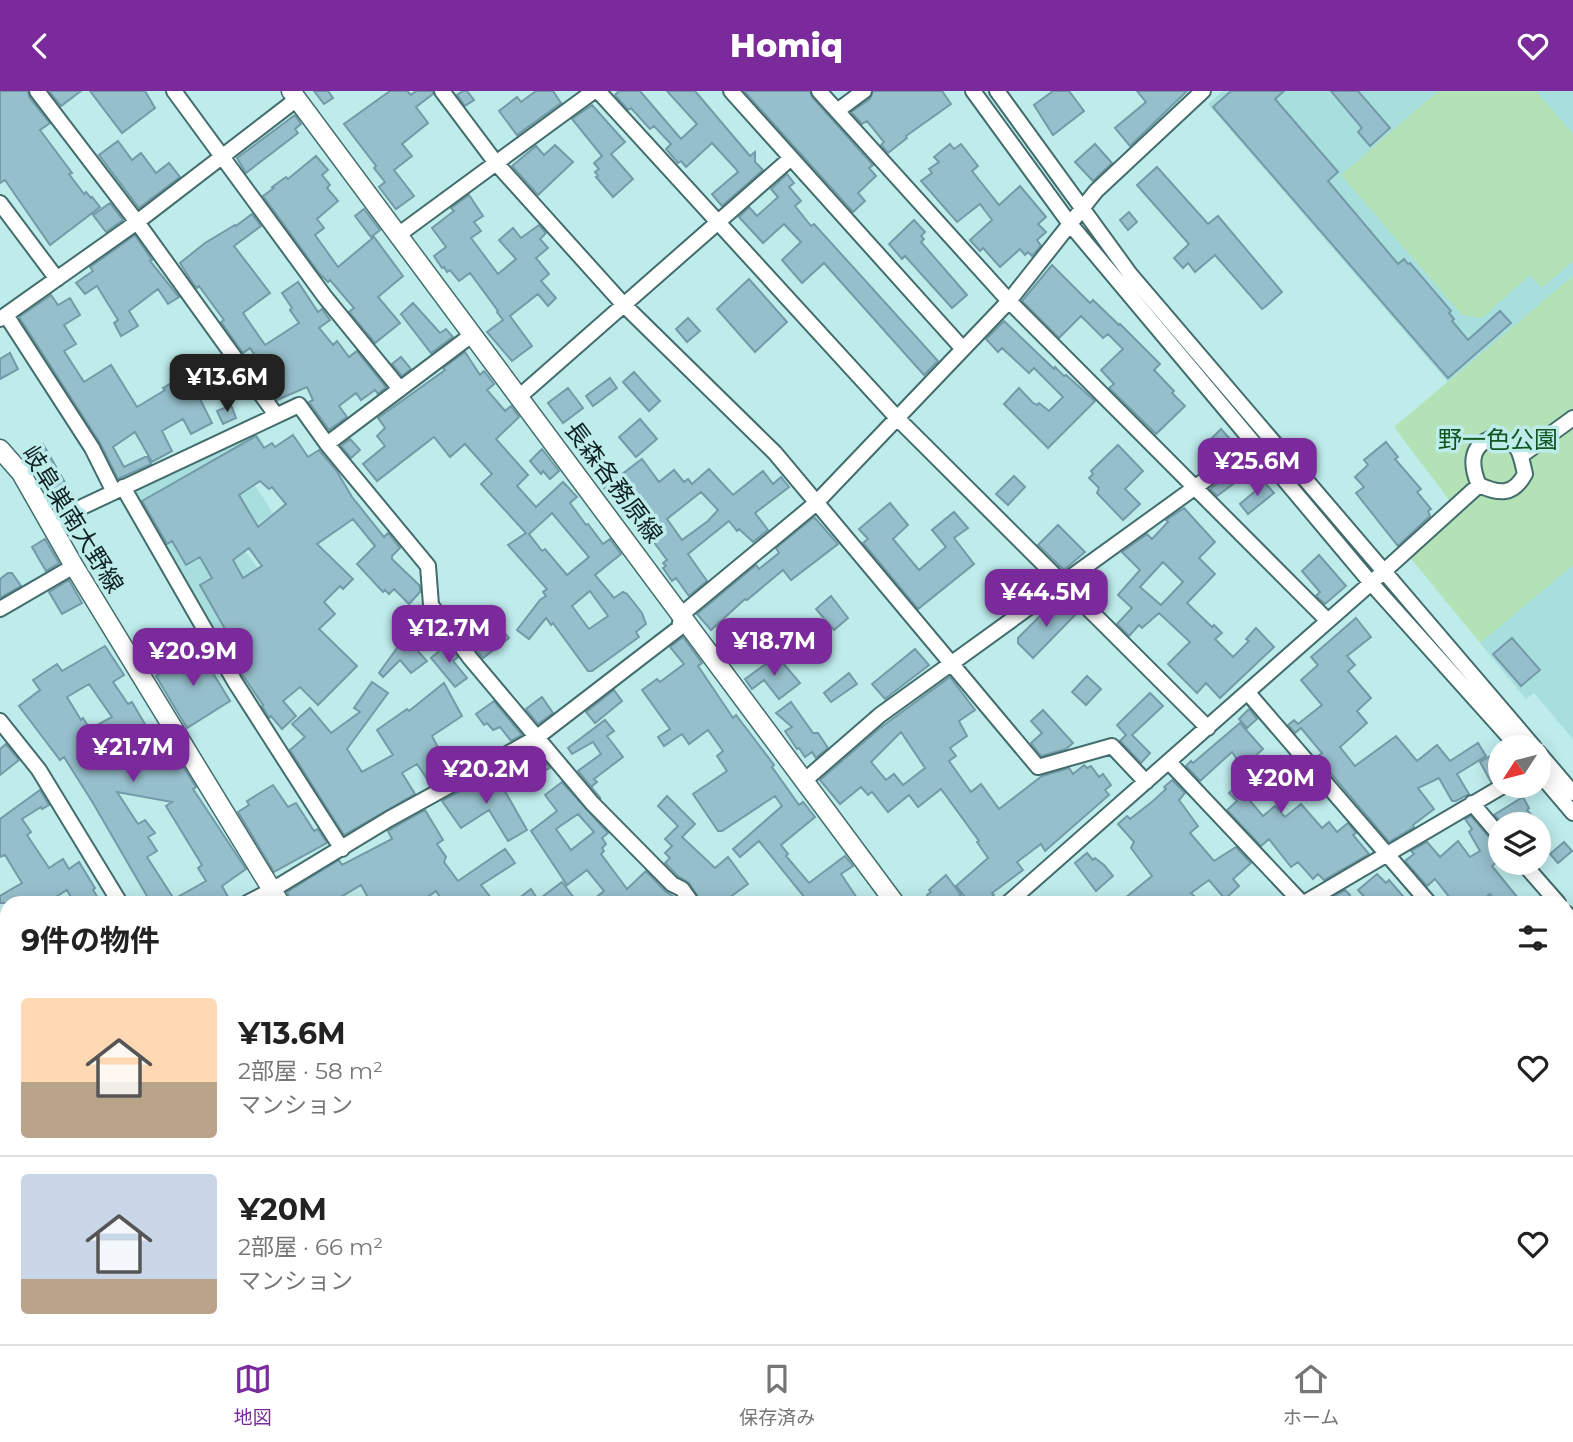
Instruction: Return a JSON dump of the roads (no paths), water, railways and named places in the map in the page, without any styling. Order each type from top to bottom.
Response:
[{"type":"main road","name":"長森各務原線","points":[[294,95],[890,896]]},
{"type":"main road","name":"岐阜巣南大野線","points":[[0,449],[21,473],[48,523],[275,896]]},
{"type":"street","points":[[37,91],[137,222],[276,415]]},
{"type":"street","points":[[174,91],[325,297],[400,389]]},
{"type":"street","points":[[442,91],[496,163],[623,304],[775,453],[1038,767],[1112,746],[1146,782]]},
{"type":"street","points":[[398,235],[596,91],[898,419],[1208,728]]},
{"type":"street","points":[[731,91],[963,349]]},
{"type":"street","points":[[819,91],[1009,301],[1328,621]]},
{"type":"street","points":[[837,111],[864,91]]},
{"type":"street","points":[[973,91],[1069,224],[1371,583],[1506,735]]},
{"type":"street","points":[[997,91],[1129,274],[1524,735]]},
{"type":"street","points":[[277,896],[389,819],[536,738],[678,628],[682,614],[815,504],[1009,301],[1096,191],[1203,91]]},
{"type":"street","points":[[294,95],[223,156],[137,222],[3,317],[92,448],[235,682],[342,849]]},
{"type":"street","points":[[520,397],[791,158]]},
{"type":"street","points":[[0,203],[57,279]]},
{"type":"street","points":[[327,444],[473,334]]},
{"type":"street","points":[[48,523],[299,405],[327,444],[428,566],[431,605],[470,659],[592,803],[687,896]]},
{"type":"street","points":[[1522,455],[1573,418]]},
{"type":"street","points":[[1490,439],[1504,440],[1515,446],[1522,455],[1525,474],[1521,482],[1510,490],[1495,492],[1479,485],[1472,470],[1473,455],[1481,442],[1490,439]]},
{"type":"street","points":[[804,781],[880,715],[1255,444]]},
{"type":"street","points":[[1015,896],[1208,728],[1479,485]]},
{"type":"street","points":[[0,609],[74,566]]},
{"type":"street","points":[[1248,692],[1423,896]]},
{"type":"street","points":[[0,721],[39,770],[116,896]]},
{"type":"street","points":[[1169,762],[1296,896]]},
{"type":"street","points":[[1551,767],[1573,793]]},
{"type":"street","points":[[1551,787],[1573,813]]},
{"type":"street","points":[[1315,896],[1488,794]]},
{"type":"street","points":[[1472,803],[1488,822]]},
{"type":"street","points":[[1534,875],[1552,896]]},
{"type":"park label","name":"野一色公園","points":[[1498,439]]}]
